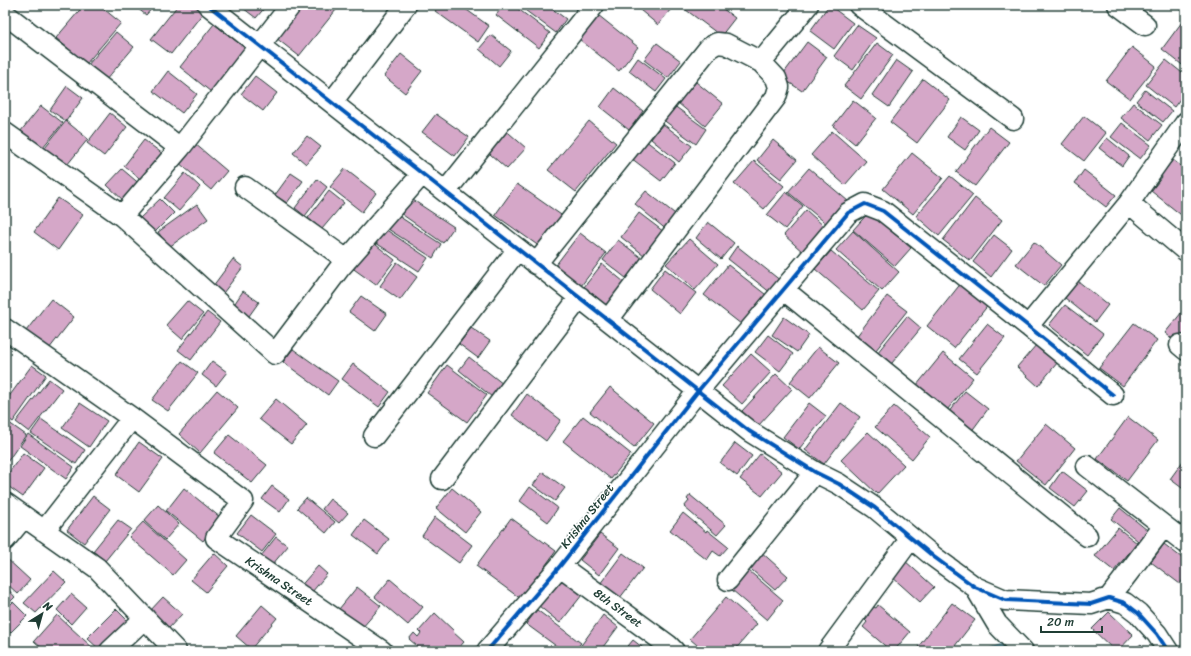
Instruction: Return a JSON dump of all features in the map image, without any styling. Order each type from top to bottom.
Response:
[{"type":"street","points":[[208,5],[749,431],[815,472],[839,484],[875,508],[911,538],[975,587],[1005,600],[1091,604],[1109,598],[1164,526]]},
{"type":"street","points":[[122,216],[180,148],[291,5]]},
{"type":"street","points":[[332,102],[406,5]]},
{"type":"street","points":[[446,191],[594,5]]},
{"type":"street","points":[[761,62],[808,5]]},
{"type":"street","points":[[859,5],[1013,119]]},
{"type":"street","points":[[1118,5],[1146,25]]},
{"type":"street","points":[[5,14],[180,148]]},
{"type":"street","points":[[536,264],[709,48],[717,43],[726,44],[761,62],[776,78],[779,87],[776,97],[608,320]]},
{"type":"street","points":[[1028,326],[1129,203],[1186,122]]},
{"type":"street","points":[[5,133],[122,216],[275,354],[347,260],[423,173]]},
{"type":"street","points":[[245,187],[347,260]]},
{"type":"street","points":[[1129,203],[1186,251]]},
{"type":"street","name":"Krishna Street","points":[[487,651],[560,566],[698,391],[848,213],[865,204],[883,211],[1113,395]]},
{"type":"street","points":[[374,436],[518,249]]},
{"type":"street","points":[[784,290],[1087,536]]},
{"type":"street","points":[[442,479],[580,297]]},
{"type":"street","points":[[5,329],[132,418],[44,531]]},
{"type":"street","name":"Krishna Street","points":[[132,418],[243,501],[216,538],[382,651]]},
{"type":"street","points":[[1087,466],[1186,543]]},
{"type":"street","points":[[728,580],[815,472]]},
{"type":"street","points":[[5,503],[97,568],[176,651]]},
{"type":"street","points":[[5,540],[24,517]]},
{"type":"street","points":[[828,651],[911,538]]},
{"type":"street","name":"8th Street","points":[[560,566],[668,645],[674,651]]},
{"type":"street","points":[[975,587],[997,624],[1023,651]]},
{"type":"street","points":[[1109,598],[1125,603],[1138,613],[1157,634],[1168,651]]},
{"type":"street","points":[[110,651],[145,618]]},
{"type":"water","points":[[1012,641],[1034,651],[981,651]]},
{"type":"building","points":[[84,5],[99,5],[121,23],[86,64],[56,38]]},
{"type":"building","points":[[133,5],[155,5],[146,15]]},
{"type":"building","points":[[178,5],[193,5],[203,13],[171,54],[151,39]]},
{"type":"building","points":[[239,5],[267,5],[256,18]]},
{"type":"building","points":[[302,5],[330,5],[336,10],[299,56],[276,38]]},
{"type":"building","points":[[439,5],[460,5],[489,26],[478,42],[435,11]]},
{"type":"building","points":[[504,5],[513,5],[550,33],[539,48],[496,15]]},
{"type":"building","points":[[518,5],[547,5],[566,19],[556,33]]},
{"type":"building","points":[[634,5],[666,5],[671,9],[658,25]]},
{"type":"building","points":[[683,5],[718,5],[735,18],[721,36],[682,7]]},
{"type":"building","points":[[829,5],[853,23],[834,49],[810,31]]},
{"type":"building","points":[[593,11],[638,47],[619,71],[574,35]]},
{"type":"building","points":[[1182,22],[1186,25],[1186,68],[1162,49]]},
{"type":"building","points":[[214,24],[250,52],[216,96],[180,67]]},
{"type":"building","points":[[857,25],[876,38],[853,70],[834,56]]},
{"type":"building","points":[[116,32],[134,47],[105,81],[87,66]]},
{"type":"building","points":[[491,35],[511,51],[499,66],[479,49]]},
{"type":"building","points":[[807,42],[827,57],[802,91],[781,77]]},
{"type":"building","points":[[657,43],[681,61],[668,78],[644,60]]},
{"type":"building","points":[[877,43],[893,55],[861,99],[844,86]]},
{"type":"building","points":[[1132,47],[1156,66],[1130,99],[1106,81]]},
{"type":"building","points":[[401,54],[422,71],[405,93],[384,76]]},
{"type":"building","points":[[638,58],[666,79],[656,92],[629,71]]},
{"type":"building","points":[[896,60],[913,72],[889,107],[872,95]]},
{"type":"building","points":[[1166,60],[1186,76],[1186,91],[1174,107],[1146,85]]},
{"type":"building","points":[[168,71],[197,94],[182,113],[153,91]]},
{"type":"building","points":[[255,76],[277,93],[263,111],[241,94]]},
{"type":"building","points":[[923,79],[950,100],[917,143],[890,122]]},
{"type":"building","points":[[696,82],[723,104],[705,126],[678,103]]},
{"type":"building","points":[[67,86],[83,98],[66,121],[50,110]]},
{"type":"building","points":[[614,88],[643,111],[629,130],[600,107]]},
{"type":"building","points":[[1145,90],[1172,111],[1163,122],[1136,101]]},
{"type":"building","points":[[853,100],[876,118],[855,144],[833,126]]},
{"type":"building","points":[[1133,103],[1162,125],[1150,140],[1121,118]]},
{"type":"building","points":[[673,105],[706,129],[696,144],[662,119]]},
{"type":"building","points":[[41,106],[63,123],[37,154],[16,137]]},
{"type":"building","points":[[110,113],[127,127],[104,156],[87,143]]},
{"type":"building","points":[[436,114],[469,137],[455,156],[422,132]]},
{"type":"building","points":[[1084,116],[1106,133],[1084,161],[1062,144]]},
{"type":"building","points":[[961,117],[979,130],[965,150],[947,137]]},
{"type":"building","points":[[66,121],[88,139],[63,170],[41,152]]},
{"type":"building","points":[[589,121],[616,143],[576,192],[548,170]]},
{"type":"building","points":[[1122,123],[1151,145],[1140,159],[1111,137]]},
{"type":"building","points":[[663,124],[692,146],[679,162],[651,139]]},
{"type":"building","points":[[501,126],[526,148],[507,169],[482,147]]},
{"type":"building","points":[[989,127],[1009,142],[975,186],[956,172]]},
{"type":"building","points":[[832,131],[866,161],[845,185],[811,155]]},
{"type":"building","points":[[307,136],[321,147],[306,164],[293,153]]},
{"type":"building","points":[[1107,138],[1129,156],[1122,166],[1099,148]]},
{"type":"building","points":[[144,140],[163,154],[143,181],[124,166]]},
{"type":"building","points":[[645,140],[675,163],[661,181],[631,158]]},
{"type":"building","points":[[773,140],[797,160],[781,179],[757,160]]},
{"type":"building","points":[[194,143],[227,171],[211,190],[178,162]]},
{"type":"building","points":[[912,153],[943,178],[913,214],[883,189]]},
{"type":"building","points":[[1173,160],[1186,170],[1185,218],[1151,191]]},
{"type":"building","points":[[754,161],[784,186],[764,209],[734,184]]},
{"type":"building","points":[[809,168],[848,201],[828,225],[788,192]]},
{"type":"building","points":[[122,169],[142,186],[126,203],[107,185]]},
{"type":"building","points":[[345,169],[376,193],[362,212],[330,187]]},
{"type":"building","points":[[1084,170],[1116,195],[1106,207],[1075,183]]},
{"type":"building","points":[[185,173],[200,187],[179,211],[164,198]]},
{"type":"building","points":[[291,173],[303,181],[287,203],[275,195]]},
{"type":"building","points":[[950,176],[973,195],[939,236],[916,216]]},
{"type":"building","points":[[317,179],[327,187],[305,216],[295,208]]},
{"type":"building","points":[[517,184],[564,217],[543,249],[495,215]]},
{"type":"building","points":[[329,191],[344,203],[322,229],[308,218]]},
{"type":"building","points":[[646,191],[679,217],[668,231],[635,204]]},
{"type":"building","points":[[786,192],[803,206],[785,229],[767,215]]},
{"type":"building","points":[[58,198],[83,215],[58,250],[34,232]]},
{"type":"building","points":[[410,198],[454,227],[443,243],[400,213]]},
{"type":"building","points":[[975,198],[1002,220],[970,261],[943,240]]},
{"type":"building","points":[[160,199],[174,213],[155,232],[140,218]]},
{"type":"building","points":[[197,204],[208,219],[169,247],[158,232]]},
{"type":"building","points":[[806,210],[826,228],[804,253],[784,235]]},
{"type":"building","points":[[869,212],[911,248],[895,266],[853,230]]},
{"type":"building","points":[[394,213],[441,244],[433,258],[385,227]]},
{"type":"building","points":[[639,213],[668,235],[649,259],[621,237]]},
{"type":"building","points":[[708,222],[734,243],[721,259],[696,238]]},
{"type":"building","points":[[385,229],[428,258],[419,271],[376,243]]},
{"type":"building","points":[[853,231],[899,272],[882,291],[836,250]]},
{"type":"building","points":[[580,233],[606,253],[581,286],[555,266]]},
{"type":"building","points":[[994,235],[1012,249],[991,277],[973,262]]},
{"type":"building","points":[[689,239],[718,264],[695,290],[666,264]]},
{"type":"building","points":[[618,240],[647,262],[631,282],[603,260]]},
{"type":"building","points":[[371,241],[395,260],[376,285],[351,267]]},
{"type":"building","points":[[1034,242],[1061,265],[1044,286],[1016,264]]},
{"type":"building","points":[[737,246],[786,285],[776,297],[728,259]]},
{"type":"building","points":[[831,251],[879,291],[863,310],[815,269]]},
{"type":"building","points":[[233,259],[243,267],[220,297],[210,290]]},
{"type":"building","points":[[397,262],[417,277],[400,300],[380,286]]},
{"type":"building","points":[[602,264],[629,286],[611,309],[584,287]]},
{"type":"building","points":[[728,265],[770,298],[746,328],[704,295]]},
{"type":"building","points":[[665,269],[696,293],[680,314],[650,289]]},
{"type":"building","points":[[1078,281],[1108,305],[1095,322],[1065,298]]},
{"type":"building","points":[[962,282],[989,304],[954,348],[927,326]]},
{"type":"building","points":[[243,291],[259,302],[244,323],[229,312]]},
{"type":"building","points":[[361,296],[387,314],[375,331],[349,312]]},
{"type":"building","points":[[887,296],[907,311],[872,355],[853,341]]},
{"type":"building","points":[[51,299],[74,317],[49,349],[26,331]]},
{"type":"building","points":[[187,301],[203,314],[182,339],[166,325]]},
{"type":"building","points":[[1065,305],[1103,334],[1087,355],[1049,325]]},
{"type":"building","points":[[1186,307],[1186,337],[1180,345],[1165,333]]},
{"type":"building","points":[[207,312],[220,322],[191,360],[178,350]]},
{"type":"building","points":[[907,316],[921,328],[887,369],[873,358]]},
{"type":"building","points":[[784,317],[809,335],[797,352],[772,335]]},
{"type":"building","points":[[1134,323],[1157,340],[1123,386],[1099,368]]},
{"type":"building","points":[[987,324],[1005,338],[977,373],[959,359]]},
{"type":"building","points":[[471,328],[490,341],[478,358],[459,344]]},
{"type":"building","points":[[768,335],[793,354],[780,371],[755,352]]},
{"type":"building","points":[[1037,344],[1058,362],[1038,386],[1017,367]]},
{"type":"building","points":[[818,347],[839,363],[810,398],[790,382]]},
{"type":"building","points":[[293,349],[338,381],[328,395],[283,362]]},
{"type":"building","points":[[943,353],[973,378],[943,415],[912,391]]},
{"type":"building","points":[[751,354],[771,372],[742,404],[722,386]]},
{"type":"building","points":[[469,357],[503,384],[492,397],[459,370]]},
{"type":"building","points":[[182,361],[198,373],[168,411],[152,400]]},
{"type":"building","points":[[212,361],[227,372],[216,386],[202,375]]},
{"type":"building","points":[[353,364],[390,392],[379,407],[342,379]]},
{"type":"building","points":[[32,365],[46,375],[13,422],[5,416],[5,402]]},
{"type":"building","points":[[447,365],[487,395],[467,422],[427,393]]},
{"type":"building","points":[[776,374],[792,389],[758,426],[742,411]]},
{"type":"building","points":[[49,379],[62,389],[29,432],[16,422]]},
{"type":"building","points":[[610,387],[654,423],[634,448],[590,412]]},
{"type":"building","points":[[217,390],[238,408],[200,453],[179,434]]},
{"type":"building","points":[[965,391],[988,409],[971,432],[948,413]]},
{"type":"building","points":[[527,394],[561,420],[546,441],[512,415]]},
{"type":"building","points":[[276,399],[307,425],[291,444],[259,419]]},
{"type":"building","points":[[80,403],[107,421],[89,447],[62,428]]},
{"type":"building","points":[[809,403],[826,416],[799,449],[783,437]]},
{"type":"building","points":[[841,403],[860,417],[824,464],[805,450]]},
{"type":"building","points":[[894,406],[930,437],[912,459],[875,427]]},
{"type":"building","points":[[583,416],[631,454],[611,479],[563,441]]},
{"type":"building","points":[[1128,417],[1158,440],[1127,481],[1097,459]]},
{"type":"building","points":[[41,419],[85,450],[76,464],[31,433]]},
{"type":"building","points":[[5,420],[26,435],[5,465]]},
{"type":"building","points":[[1046,424],[1075,448],[1046,485],[1016,461]]},
{"type":"building","points":[[868,432],[904,465],[877,494],[841,460]]},
{"type":"building","points":[[28,434],[74,467],[66,479],[20,446]]},
{"type":"building","points":[[229,435],[267,465],[252,483],[214,453]]},
{"type":"building","points":[[139,442],[163,459],[139,492],[116,475]]},
{"type":"building","points":[[735,443],[752,456],[737,476],[720,463]]},
{"type":"building","points":[[23,453],[44,468],[23,497],[5,484],[5,478]]},
{"type":"building","points":[[760,454],[782,472],[762,496],[740,479]]},
{"type":"building","points":[[1186,457],[1186,491],[1170,479]]},
{"type":"building","points":[[1062,471],[1088,491],[1075,507],[1050,488]]},
{"type":"building","points":[[543,472],[565,488],[555,501],[533,485]]},
{"type":"building","points":[[272,486],[289,499],[280,512],[262,499]]},
{"type":"building","points":[[530,487],[558,508],[548,522],[520,501]]},
{"type":"building","points":[[184,488],[221,518],[203,541],[166,511]]},
{"type":"building","points":[[452,488],[481,512],[465,532],[436,508]]},
{"type":"building","points":[[690,495],[726,525],[717,535],[684,507],[689,501],[687,499]]},
{"type":"building","points":[[93,496],[110,509],[84,543],[67,530]]},
{"type":"building","points":[[306,498],[335,522],[326,533],[297,508]]},
{"type":"building","points":[[330,499],[348,513],[339,523],[322,509]]},
{"type":"building","points":[[158,505],[179,524],[165,540],[144,521]]},
{"type":"building","points":[[1120,508],[1152,534],[1143,545],[1111,519]]},
{"type":"building","points":[[683,513],[706,532],[707,530],[728,547],[720,556],[713,551],[707,560],[670,530]]},
{"type":"building","points":[[251,515],[276,534],[262,552],[237,533]]},
{"type":"building","points":[[435,517],[472,545],[459,563],[422,536]]},
{"type":"building","points":[[511,518],[556,551],[521,599],[476,566]]},
{"type":"building","points":[[118,520],[131,529],[105,561],[93,551]]},
{"type":"building","points":[[364,520],[389,539],[378,554],[353,535]]},
{"type":"building","points":[[143,522],[186,560],[173,575],[129,537]]},
{"type":"building","points":[[1118,528],[1137,543],[1114,571],[1095,556]]},
{"type":"building","points":[[600,534],[619,548],[599,575],[580,560]]},
{"type":"building","points":[[276,537],[288,546],[272,565],[261,556]]},
{"type":"building","points":[[1164,544],[1186,561],[1186,576],[1180,584],[1151,562]]},
{"type":"building","points":[[759,550],[788,576],[775,590],[746,565]]},
{"type":"building","points":[[214,553],[228,566],[206,592],[191,580]]},
{"type":"building","points":[[623,553],[643,568],[616,603],[597,588]]},
{"type":"building","points":[[5,557],[30,580],[18,594],[5,582]]},
{"type":"building","points":[[904,560],[934,587],[920,602],[891,576]]},
{"type":"building","points":[[742,565],[783,600],[767,620],[725,584]]},
{"type":"building","points":[[318,566],[327,574],[307,598],[298,589]]},
{"type":"building","points":[[54,571],[66,582],[36,613],[24,603]]},
{"type":"building","points":[[561,578],[582,595],[560,623],[539,606]]},
{"type":"building","points":[[390,579],[423,607],[408,625],[375,597]]},
{"type":"building","points":[[5,586],[15,597],[5,607]]},
{"type":"building","points":[[357,587],[381,606],[362,628],[339,609]]},
{"type":"building","points":[[71,594],[86,607],[71,624],[57,610]]},
{"type":"building","points":[[163,597],[182,614],[168,629],[149,612]]},
{"type":"building","points":[[726,597],[757,624],[734,651],[704,651],[690,639]]},
{"type":"building","points":[[13,602],[27,616],[7,636],[5,634],[5,610]]},
{"type":"building","points":[[952,603],[975,620],[951,651],[915,651]]},
{"type":"building","points":[[262,605],[277,618],[251,649],[236,636]]},
{"type":"building","points":[[878,605],[910,632],[894,651],[891,651],[863,627],[867,622],[865,620],[869,615],[868,614]]},
{"type":"building","points":[[116,609],[130,623],[101,651],[87,638]]},
{"type":"building","points":[[537,610],[581,643],[574,651],[563,651],[526,624]]},
{"type":"building","points":[[1109,612],[1133,635],[1118,651],[1115,651],[1092,629]]},
{"type":"building","points":[[435,613],[464,642],[456,651],[414,650],[417,646],[409,639],[414,633],[418,637],[421,633],[419,631]]},
{"type":"building","points":[[57,615],[94,649],[92,651],[45,651],[34,641]]},
{"type":"building","points":[[603,615],[618,627],[600,651],[577,651]]},
{"type":"building","points":[[633,640],[647,651],[624,651]]},
{"type":"building","points":[[1141,644],[1147,651],[1132,651]]},
{"type":"cycle path","points":[[208,5],[749,431],[815,472],[839,484],[875,508],[934,557],[975,587],[1005,600],[1091,604],[1109,598],[1125,603],[1138,613],[1157,634],[1168,651]]},
{"type":"cycle path","points":[[487,651],[560,566],[698,391],[848,213],[865,204],[883,211],[1113,395]]}]
